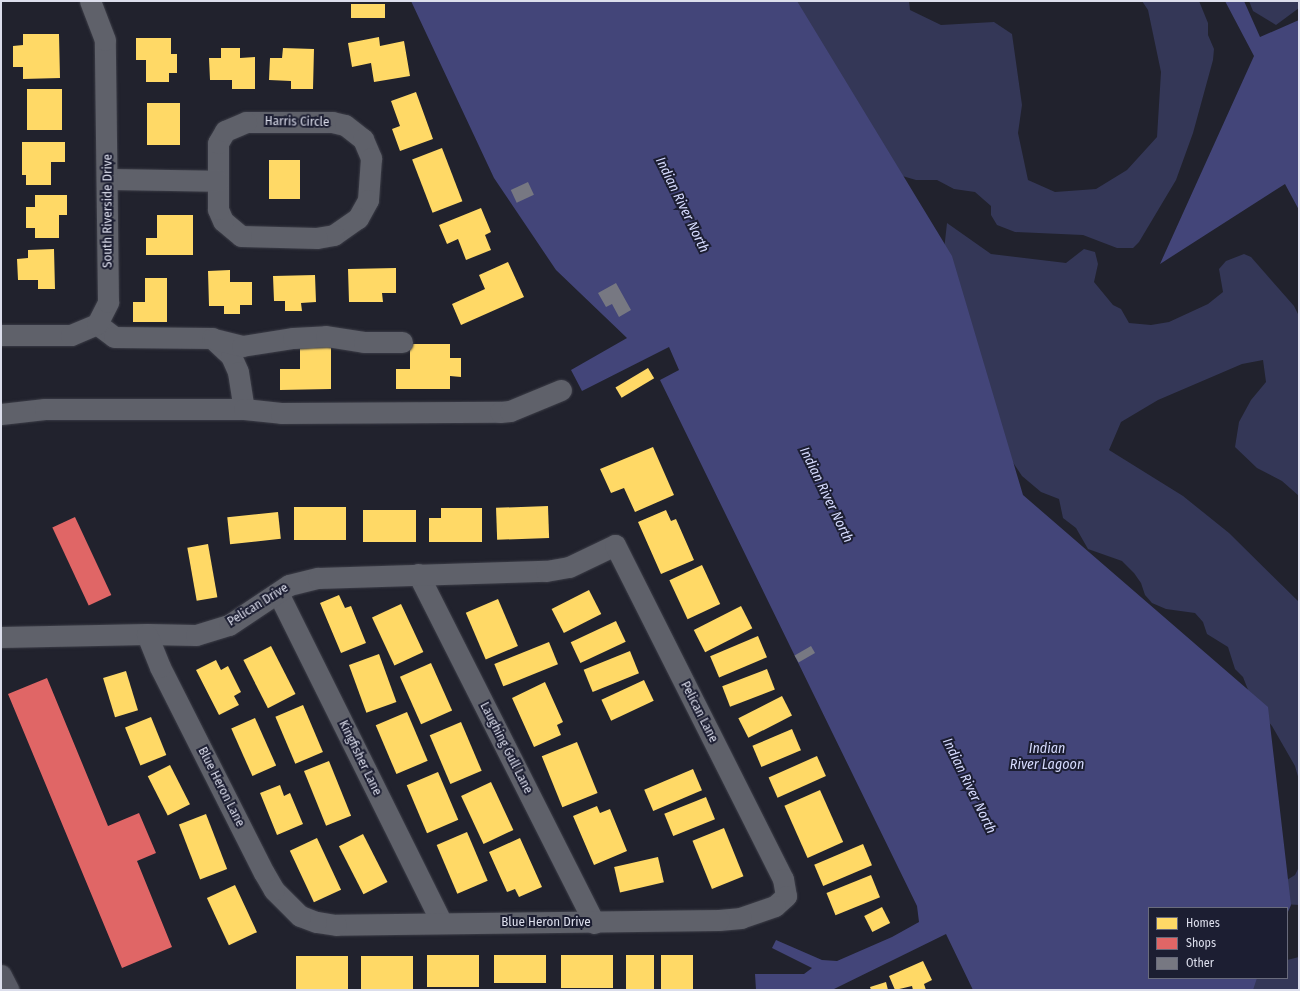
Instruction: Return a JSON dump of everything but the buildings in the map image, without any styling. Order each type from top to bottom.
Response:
[{"type":"main road","points":[[1,976],[8,990]]},
{"type":"street","name":"South Riverside Drive","points":[[90,1],[105,40],[108,179],[108,302],[97,324]]},
{"type":"street","name":"Harris Circle","points":[[246,122],[332,122],[345,125],[363,139],[371,158],[368,200],[358,218],[334,235],[318,238],[241,236],[223,221],[218,209],[218,181],[218,143],[225,131],[246,122]]},
{"type":"street","points":[[108,179],[218,181]]},
{"type":"street","points":[[1,335],[71,335],[97,324],[114,337],[212,338],[242,346],[326,336],[364,342],[402,342]]},
{"type":"street","points":[[212,338],[231,356],[238,372],[244,409]]},
{"type":"street","points":[[1,414],[45,409],[244,409],[280,414],[500,412],[510,411],[562,390]]},
{"type":"street","name":"Pelican Lane","points":[[585,560],[616,545],[784,879],[786,896],[775,906]]},
{"type":"street","name":"Pelican Drive","points":[[1,636],[147,634],[196,635],[229,625],[289,585],[318,578],[546,571],[569,567],[585,560]]},
{"type":"street","name":"Laughing Gull Lane","points":[[418,574],[594,922]]},
{"type":"street","name":"Kingfisher Lane","points":[[278,593],[441,922]]},
{"type":"street","name":"Blue Heron Lane","points":[[147,634],[164,674],[274,890],[300,916],[316,922]]},
{"type":"street","name":"Blue Heron Drive","points":[[316,922],[343,925],[441,922],[719,920],[741,918],[775,906]]},
{"type":"shaded area","points":[[753,1],[909,1],[910,10],[941,25],[994,22],[1012,34],[1022,105],[1018,133],[1028,180],[1055,192],[1096,189],[1127,170],[1157,137],[1161,72],[1148,10],[1142,1],[1199,1],[1208,23],[1208,35],[1214,49],[1213,60],[1193,133],[1176,180],[1139,242],[1133,248],[1117,248],[1083,235],[1015,232],[997,225],[991,215],[991,206],[975,192],[954,189],[937,180],[916,180],[899,175]]},
{"type":"shaded area","points":[[1249,1],[1299,1],[1299,8],[1276,25],[1253,11]]},
{"type":"shaded area","points":[[947,223],[991,254],[1066,263],[1084,249],[1095,252],[1098,264],[1094,282],[1113,305],[1121,309],[1129,323],[1151,325],[1169,322],[1208,304],[1223,292],[1219,269],[1226,261],[1244,254],[1251,257],[1294,306],[1299,316],[1299,496],[1282,481],[1257,468],[1235,447],[1239,422],[1251,400],[1266,382],[1263,360],[1242,364],[1158,400],[1121,422],[1109,450],[1183,496],[1229,533],[1299,602],[1299,780],[1295,766],[1272,726],[1254,705],[1243,677],[1235,669],[1228,647],[1207,634],[1203,622],[1195,613],[1166,609],[1152,603],[1145,595],[1141,583],[1134,573],[1122,561],[1088,549],[1076,528],[1063,518],[1059,499],[1041,492],[1022,476],[1010,458],[944,250]]},
{"type":"shaded area","points":[[1299,867],[1299,905],[1284,904],[1282,883],[1295,875]]},
{"type":"shaded area","points":[[1299,957],[1299,990],[1244,990],[1245,979],[1288,979],[1288,960]]},
{"type":"water","name":"Indian River Lagoon","points":[[411,1],[797,1],[952,256],[1023,495],[1268,707],[1291,905],[1288,912],[1288,907],[1148,907],[1148,979],[1257,979],[1253,990],[973,990],[946,934],[832,990],[756,990],[755,974],[804,974],[812,968],[772,948],[776,940],[822,960],[837,961],[892,937],[919,922],[917,906],[660,380],[679,370],[669,347],[582,391],[571,370],[627,338],[556,270],[494,178]]},
{"type":"water","points":[[1225,1],[1244,1],[1260,37],[1299,20],[1299,210],[1285,184],[1160,264],[1254,56]]},
{"type":"water label","name":"Indian River North","points":[[682,205]]},
{"type":"water label","name":"Indian River North","points":[[826,495]]},
{"type":"water label","name":"Indian River North","points":[[969,786]]}]
